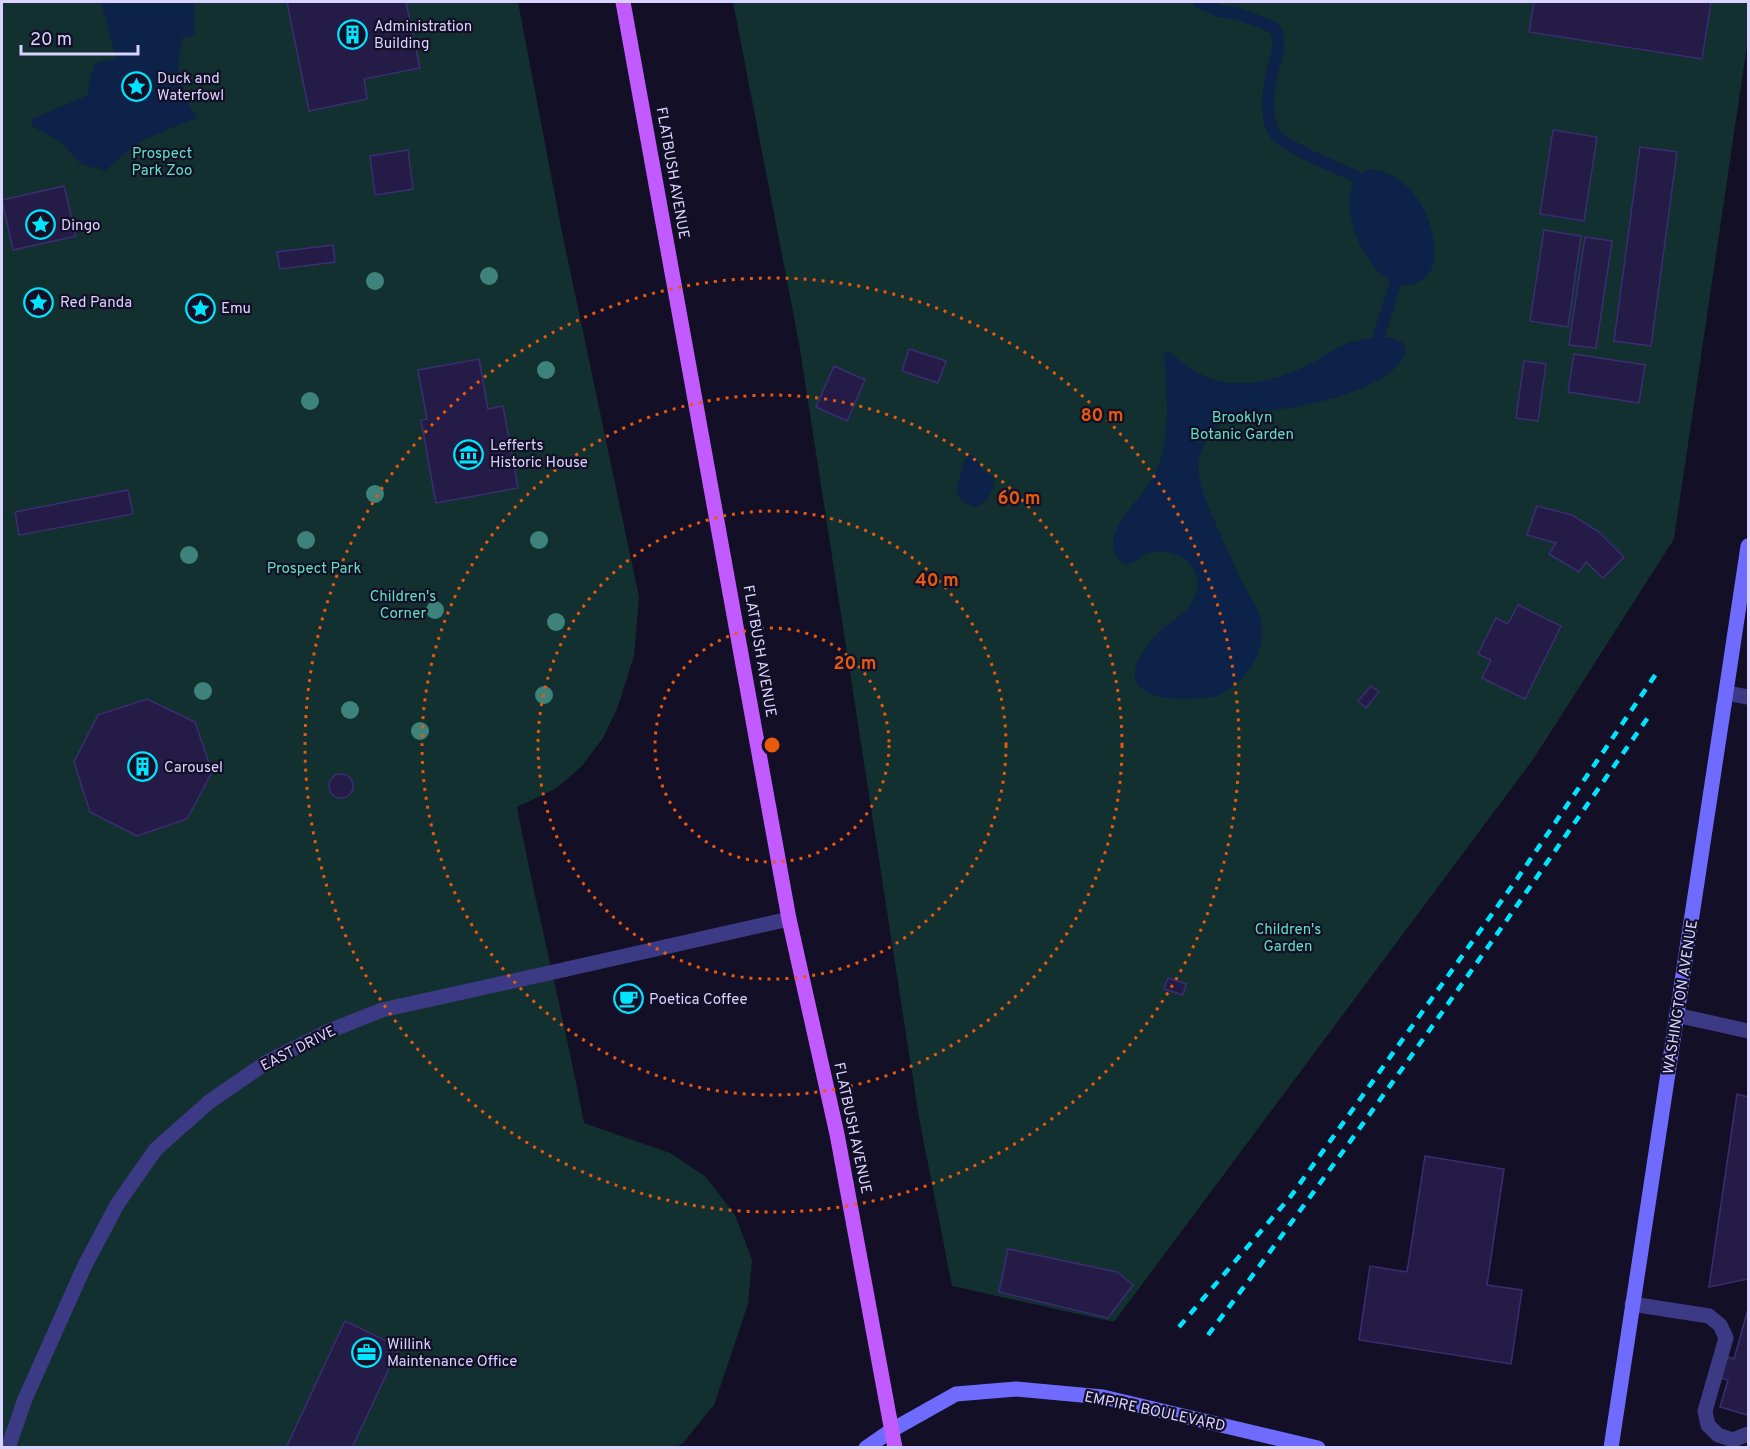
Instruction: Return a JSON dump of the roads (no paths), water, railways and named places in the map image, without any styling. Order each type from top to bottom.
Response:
[{"type":"main road","name":"FLATBUSH AVENUE","points":[[623,2],[789,919],[837,1134],[895,1448]]},
{"type":"main road","name":"WASHINGTON AVENUE","points":[[1611,1448],[1749,546]]},
{"type":"main road","name":"EMPIRE BOULEVARD","points":[[866,1448],[892,1430],[956,1394],[1016,1389],[1103,1397],[1318,1448]]},
{"type":"street","points":[[1725,699],[1749,697]]},
{"type":"street","name":"EAST DRIVE","points":[[8,1448],[25,1399],[85,1265],[118,1203],[156,1149],[209,1102],[267,1062],[329,1031],[382,1011],[789,919]]},
{"type":"street","points":[[1677,1015],[1749,1031]]},
{"type":"street","points":[[1632,1305],[1709,1316],[1720,1325],[1726,1338],[1705,1411],[1708,1425],[1718,1435],[1732,1440],[1749,1434]]},
{"type":"water","name":"Duck and Waterfowl","points":[[101,2],[194,2],[195,35],[182,38],[178,71],[190,106],[197,118],[136,144],[105,171],[81,164],[61,142],[32,126],[32,119],[88,95],[89,80],[95,64],[116,58]]},
{"type":"water","points":[[1369,169],[1394,177],[1405,184],[1414,193],[1427,216],[1434,241],[1434,262],[1428,274],[1414,284],[1395,283],[1381,274],[1369,260],[1359,242],[1352,223],[1349,205],[1351,188],[1357,176]]},
{"type":"water","points":[[1379,336],[1393,338],[1403,343],[1406,353],[1398,365],[1370,385],[1296,407],[1230,417],[1209,437],[1200,456],[1201,484],[1224,544],[1258,611],[1261,623],[1261,644],[1253,665],[1244,676],[1229,689],[1216,696],[1170,698],[1143,690],[1136,681],[1135,670],[1141,654],[1159,631],[1187,609],[1193,601],[1197,587],[1197,578],[1190,564],[1177,555],[1161,551],[1153,552],[1125,564],[1118,560],[1114,550],[1115,532],[1126,513],[1152,479],[1163,450],[1167,418],[1164,354],[1169,352],[1208,378],[1222,382],[1251,383],[1293,372],[1344,345]]},
{"type":"water","points":[[971,454],[983,469],[994,477],[993,488],[989,496],[975,508],[963,501],[956,492],[965,458]]},
{"type":"waterway","points":[[1199,2],[1219,11],[1237,13],[1275,28],[1278,48],[1271,75],[1268,103],[1273,130],[1277,136],[1292,147],[1357,177]]},
{"type":"waterway","points":[[1379,336],[1395,284]]},
{"type":"railway","points":[[1179,1327],[1291,1196],[1517,879],[1656,674]]},
{"type":"railway","points":[[1208,1335],[1376,1105],[1649,716]]},
{"type":"place","name":"Administration Building","points":[[353,35]]},
{"type":"place","name":"Duck and Waterfowl","points":[[136,87]]},
{"type":"place","name":"Dingo","points":[[40,225]]},
{"type":"place","name":"Red Panda","points":[[39,302]]},
{"type":"place","name":"Emu","points":[[200,308]]},
{"type":"place","name":"Lefferts Historic House","points":[[469,454]]},
{"type":"place","name":"Carousel","points":[[143,767]]},
{"type":"place","name":"Poetica Coffee","points":[[628,999]]},
{"type":"place","name":"Willink Maintenance Office","points":[[366,1353]]},
{"type":"park label","name":"Prospect Park Zoo","points":[[162,162]]},
{"type":"park label","name":"Brooklyn Botanic Garden","points":[[1242,426]]},
{"type":"park label","name":"Prospect Park","points":[[314,568]]},
{"type":"park label","name":"Children's Corner","points":[[403,604]]},
{"type":"park label","name":"Children's Garden","points":[[1288,938]]}]
